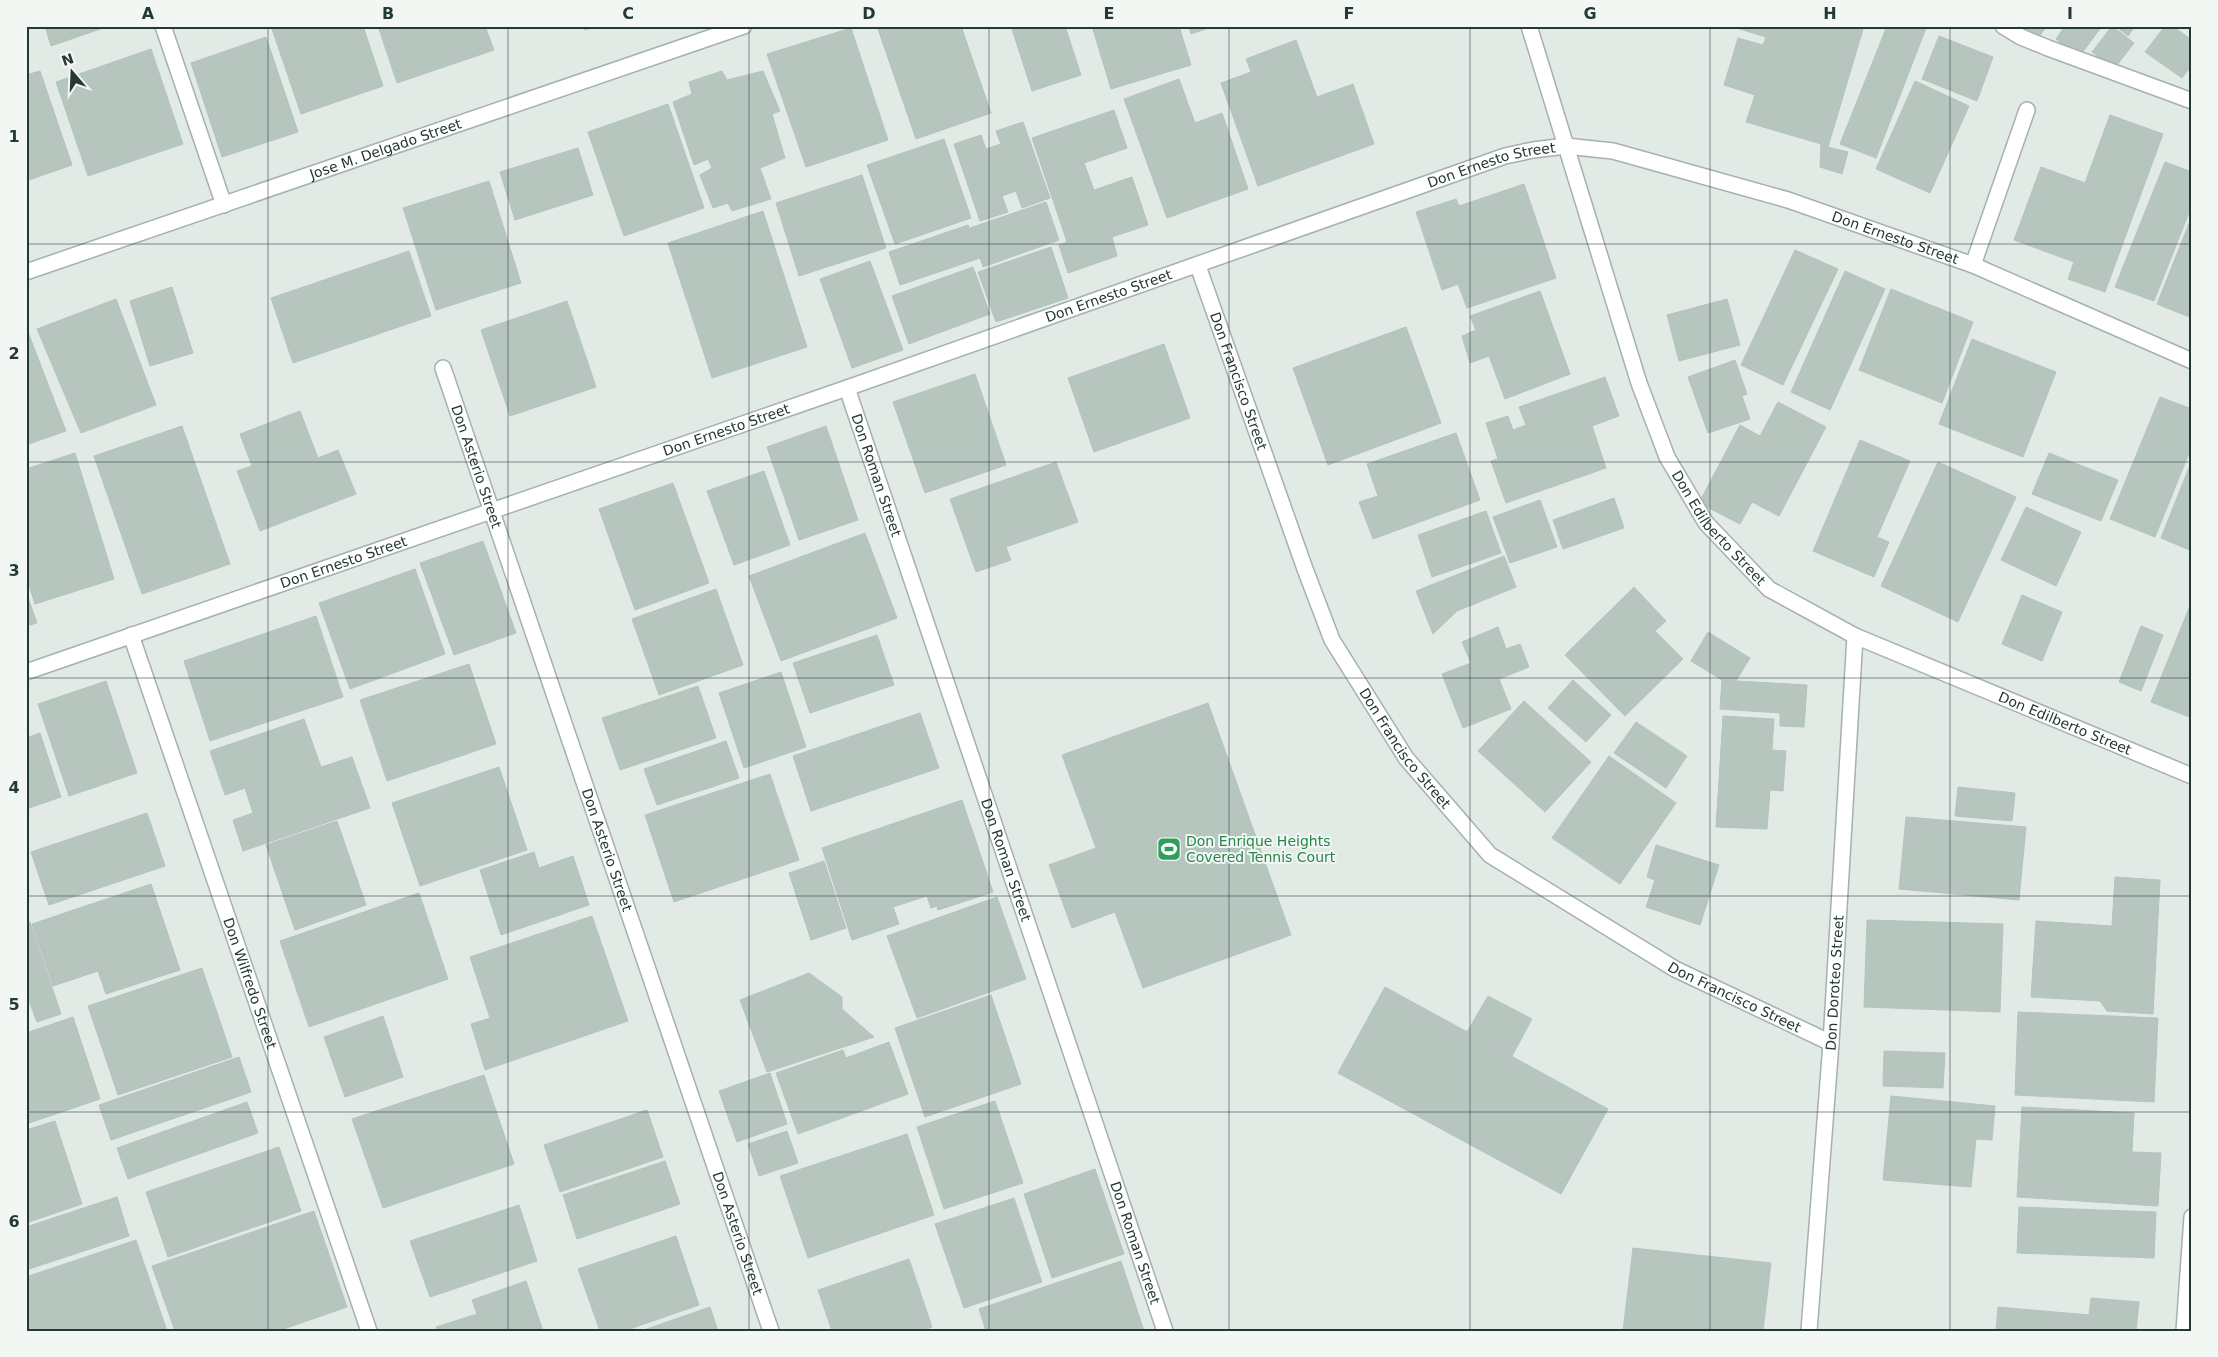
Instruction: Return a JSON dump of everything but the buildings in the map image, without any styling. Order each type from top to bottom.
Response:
[{"type":"street","points":[[163,26],[224,205]]},
{"type":"street","name":"Jose M. Delgado Street","points":[[26,272],[744,26]]},
{"type":"street","name":"Don Edilberto Street","points":[[1529,26],[1639,383],[1667,457],[1706,523],[1769,589],[1855,636],[2192,776]]},
{"type":"street","points":[[2003,26],[2021,37],[2048,48],[2192,101]]},
{"type":"street","points":[[1972,266],[2027,110]]},
{"type":"street","name":"Don Ernesto Street","points":[[26,672],[1198,266],[1505,156],[1533,150],[1566,146],[1613,151],[1649,159],[1788,200],[1972,266],[2192,361]]},
{"type":"street","name":"Don Francisco Street","points":[[1198,266],[1332,640],[1406,758],[1490,855],[1675,969],[1831,1043]]},
{"type":"street","name":"Don Asterio Street","points":[[443,368],[771,1331]]},
{"type":"street","name":"Don Roman Street","points":[[847,388],[1165,1331]]},
{"type":"street","name":"Don Wilfredo Street","points":[[131,635],[369,1331]]},
{"type":"street","name":"Don Doroteo Street","points":[[1809,1331],[1831,1043],[1855,636]]},
{"type":"street","points":[[2184,1331],[2192,1216]]},
{"type":"place","name":"Don Enrique Heights Covered Tennis Court","points":[[1169,849]]}]
